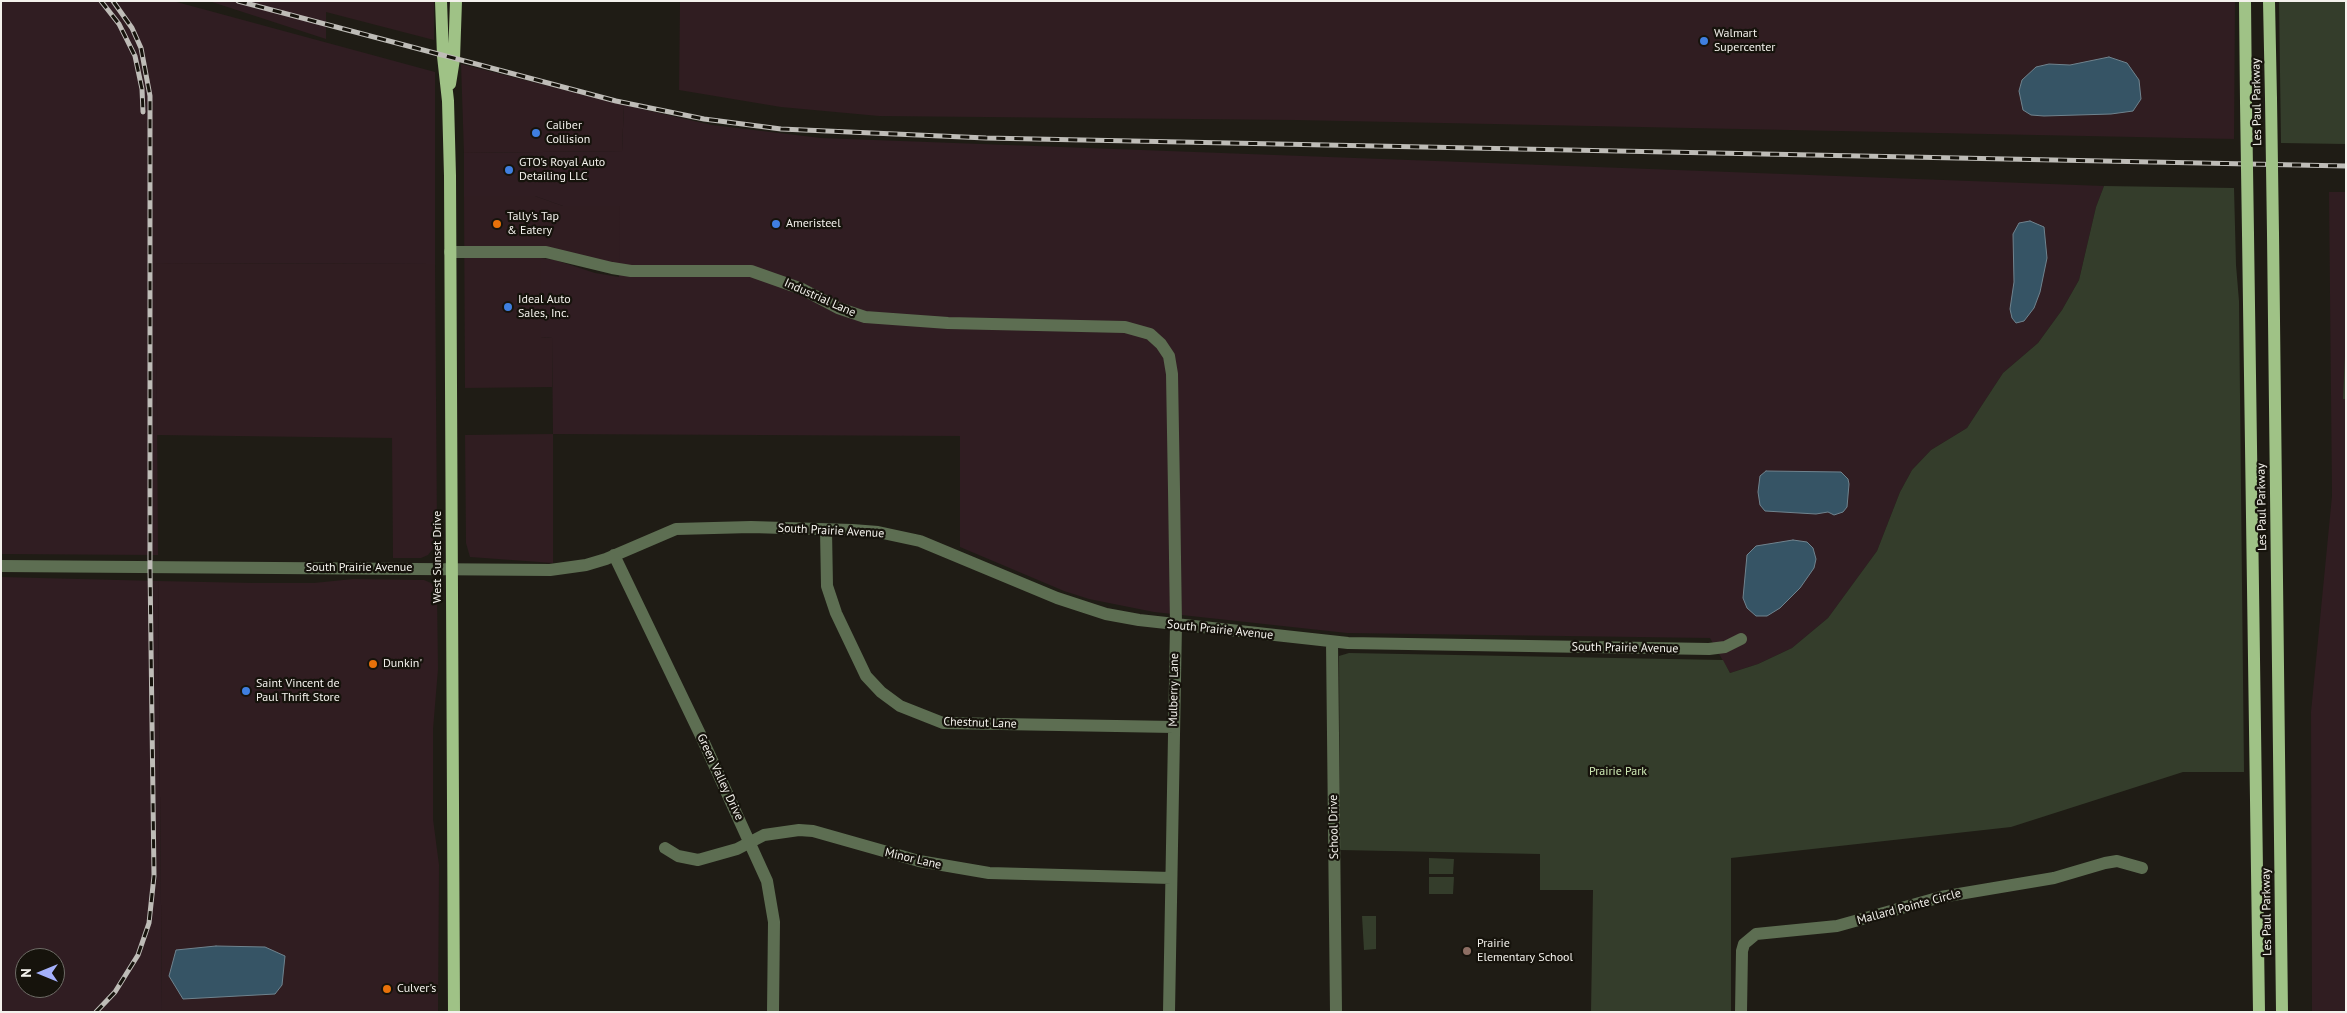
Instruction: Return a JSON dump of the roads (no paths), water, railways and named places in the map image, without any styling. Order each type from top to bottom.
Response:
[{"type":"main road","name":"West Sunset Drive","points":[[440,1],[442,56],[448,101],[454,1012]]},
{"type":"main road","name":"West Sunset Drive","points":[[448,101],[454,59],[456,1]]},
{"type":"main road","name":"Les Paul Parkway","points":[[2245,1],[2259,1012]]},
{"type":"main road","name":"Les Paul Parkway","points":[[2269,1],[2282,1012]]},
{"type":"main road","points":[[2257,856],[2265,914],[2266,1012]]},
{"type":"street","name":"Industrial Lane","points":[[450,252],[546,252],[631,271],[751,271],[793,285],[838,308],[865,317],[948,323],[1125,327],[1144,331],[1159,341]]},
{"type":"street","name":"Mulberry Lane","points":[[1159,341],[1168,356],[1172,374],[1176,625],[1169,1012]]},
{"type":"street","name":"South Prairie Avenue","points":[[1,566],[550,570],[586,565],[656,536],[689,527],[878,532],[913,539],[1085,608],[1120,617],[1176,625],[1332,642],[1709,649],[1724,647],[1741,639]]},
{"type":"street","name":"Chestnut Lane","points":[[826,530],[826,586],[836,613],[866,676],[881,692],[900,706],[943,722],[1174,727]]},
{"type":"street","name":"Green Valley Drive","points":[[614,555],[628,581],[767,881],[772,908],[773,1012]]},
{"type":"street","name":"School Drive","points":[[1332,642],[1336,1012]]},
{"type":"street","name":"Minor Lane","points":[[666,848],[678,856],[698,860],[737,849],[764,836],[799,830],[813,831],[919,861],[989,873],[1171,878]]},
{"type":"street","name":"Mallard Pointe Circle","points":[[1741,1012],[1742,951],[1744,944],[1756,934],[1836,926],[1941,896],[2054,878],[2116,861],[2142,868]]},
{"type":"water","points":[[2109,57],[2127,63],[2139,80],[2141,99],[2133,111],[2111,114],[2044,116],[2031,115],[2023,110],[2019,91],[2022,80],[2036,67],[2049,64],[2070,65]]},
{"type":"water","points":[[2030,221],[2044,227],[2047,258],[2040,292],[2034,308],[2024,321],[2016,323],[2012,318],[2010,309],[2014,282],[2013,234],[2019,223]]},
{"type":"water","points":[[1766,471],[1841,472],[1848,479],[1849,484],[1847,507],[1843,512],[1834,515],[1828,512],[1816,514],[1765,511],[1760,505],[1758,492],[1760,476]]},
{"type":"water","points":[[1793,540],[1807,542],[1813,548],[1816,559],[1814,568],[1800,588],[1780,608],[1767,616],[1756,616],[1747,608],[1743,598],[1747,555],[1756,546]]},
{"type":"water","points":[[216,946],[265,947],[285,956],[282,985],[275,994],[183,999],[169,976],[176,950]]},
{"type":"railway","points":[[101,1],[119,24],[135,56],[142,89],[143,112]]},
{"type":"railway","points":[[96,1012],[115,992],[138,955],[149,923],[154,876],[150,568],[150,96],[141,48],[132,28],[113,1]]},
{"type":"railway","points":[[238,1],[616,101],[704,119],[781,129],[986,138],[2346,166]]},
{"type":"place","name":"Walmart Supercenter","points":[[1704,41]]},
{"type":"place","name":"Caliber Collision","points":[[536,133]]},
{"type":"place","name":"GTO's Royal Auto Detailing LLC","points":[[509,170]]},
{"type":"place","name":"Tally's Tap & Eatery","points":[[497,224]]},
{"type":"place","name":"Ameristeel","points":[[776,224]]},
{"type":"place","name":"Ideal Auto Sales, Inc.","points":[[508,307]]},
{"type":"place","name":"Dunkin'","points":[[373,664]]},
{"type":"place","name":"Saint Vincent de Paul Thrift Store","points":[[246,691]]},
{"type":"place","name":"Prairie Elementary School","points":[[1467,951]]},
{"type":"place","name":"Culver's","points":[[387,989]]},
{"type":"park label","name":"Prairie Park","points":[[1618,772]]}]
